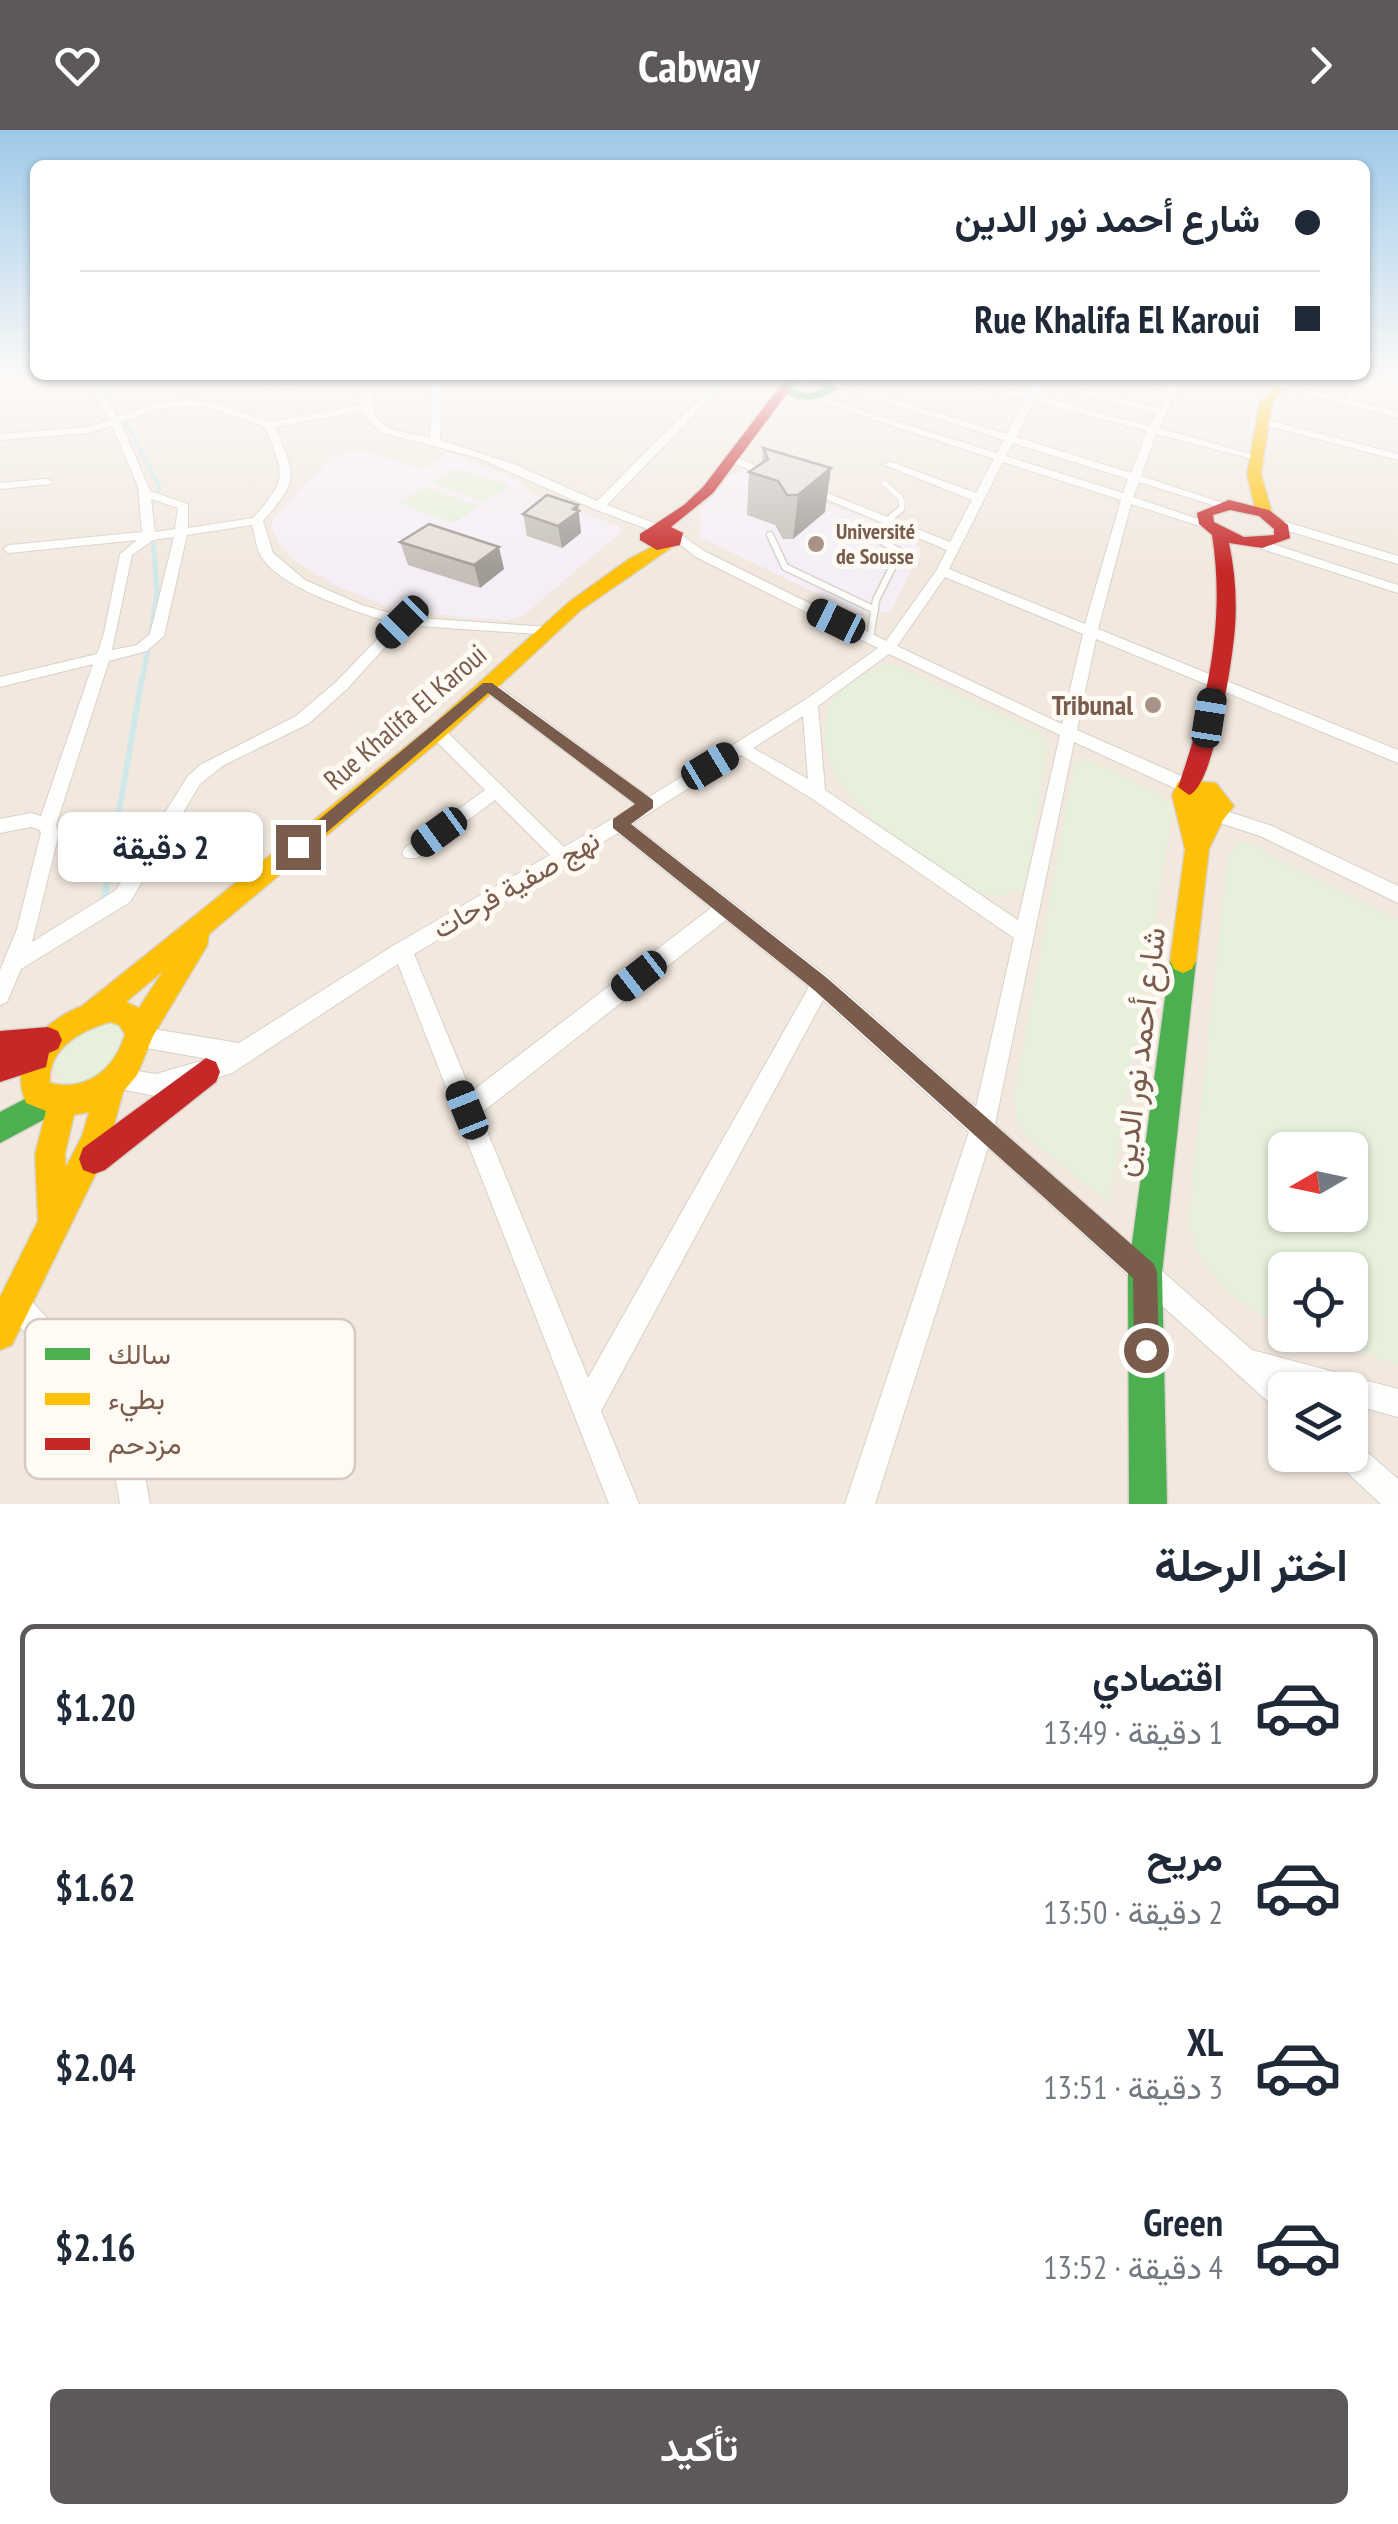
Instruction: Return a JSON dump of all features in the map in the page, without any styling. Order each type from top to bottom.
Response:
[{"type":"street","points":[[124,441],[146,494],[149,536]]},
{"type":"street","points":[[1,562],[4,547],[149,536],[257,521],[271,506],[287,476],[276,441]]},
{"type":"street","points":[[432,441],[487,458],[665,534],[889,648],[1126,760],[1186,795],[1201,812],[1216,801]]},
{"type":"street","points":[[598,507],[662,441]]},
{"type":"street","name":"Rue Khalifa El Karoui","points":[[92,1012],[437,732],[665,534],[746,441]]},
{"type":"street","points":[[958,441],[1398,589]]},
{"type":"street","name":"نهج صفية فرحات","points":[[114,1083],[156,1085],[206,1072],[244,1054],[403,950],[741,748],[889,648],[942,572],[951,548],[1011,441]]},
{"type":"street","points":[[1019,441],[1398,560]]},
{"type":"street","points":[[860,1504],[983,1126],[1090,633],[1127,498],[1147,441]]},
{"type":"street","points":[[1186,441],[1255,466]]},
{"type":"street","points":[[1228,598],[1256,544],[1282,538],[1284,531],[1271,518],[1255,466],[1258,441]]},
{"type":"street","points":[[1367,441],[1398,457]]},
{"type":"street","points":[[730,459],[951,548]]},
{"type":"street","points":[[886,464],[980,499]]},
{"type":"street","points":[[1186,795],[1203,754],[1228,598],[1227,554],[1205,513],[1229,505],[1255,466]]},
{"type":"street","points":[[0,486],[47,482]]},
{"type":"street","points":[[0,682],[142,648],[155,639],[179,551],[184,506],[146,494]]},
{"type":"street","points":[[257,521],[267,555],[300,584],[357,608],[402,622],[550,631]]},
{"type":"street","points":[[0,994],[16,962],[50,834],[47,825],[114,622],[126,554],[149,536]]},
{"type":"street","points":[[942,572],[1398,757]]},
{"type":"street","points":[[16,962],[123,896],[194,780],[209,764],[287,730],[307,717],[402,622]]},
{"type":"street","points":[[488,686],[647,804]]},
{"type":"street","points":[[810,704],[818,793]]},
{"type":"street","points":[[437,732],[561,855]]},
{"type":"street","points":[[741,748],[818,793],[1025,935]]},
{"type":"street","points":[[1203,754],[1216,801],[1266,832],[1398,895]]},
{"type":"street","points":[[411,852],[496,792]]},
{"type":"street","name":"شارع أحمد نور الدين","points":[[1186,795],[1197,848]]},
{"type":"street","name":"شارع أحمد نور الدين","points":[[1148,1504],[1145,1272],[1197,848],[1216,801]]},
{"type":"street","points":[[0,826],[31,820],[47,825]]},
{"type":"street","points":[[619,824],[820,984],[1268,1383]]},
{"type":"street","points":[[467,1110],[725,909]]},
{"type":"street","name":"Rue Khalifa El Karoui","points":[[141,1034],[175,970],[215,916]]},
{"type":"street","points":[[403,950],[624,1504]]},
{"type":"street","points":[[588,1406],[820,984]]},
{"type":"street","points":[[0,1084],[39,1055],[74,1020],[92,1012],[124,1012],[135,1020],[141,1034],[131,1062],[114,1083],[81,1101],[55,1103],[0,1128]]},
{"type":"street","points":[[141,1034],[244,1054]]},
{"type":"street","points":[[0,1044],[39,1055]]},
{"type":"street","points":[[0,1068],[39,1055]]},
{"type":"street","points":[[39,1055],[36,1093],[55,1103]]},
{"type":"street","points":[[86,1166],[206,1072]]},
{"type":"street","points":[[0,1333],[54,1220],[86,1166],[104,1123],[114,1083]]},
{"type":"street","points":[[54,1220],[50,1154],[55,1103]]},
{"type":"street","points":[[14,1301],[30,1319]]},
{"type":"street","points":[[1244,1362],[1398,1403]]},
{"type":"street","points":[[1368,1472],[1398,1498]]},
{"type":"lane","points":[[884,483],[900,498],[902,508],[887,521]]},
{"type":"lane","points":[[867,532],[900,552],[874,610],[870,638]]},
{"type":"lane","points":[[770,535],[786,566],[874,610]]},
{"type":"shaded area","points":[[0,441],[1398,441],[1398,1504],[0,1504]]},
{"type":"shaded area","points":[[360,450],[424,469],[449,452],[521,482],[531,494],[619,526],[621,532],[522,617],[466,618],[390,607],[339,587],[299,564],[279,544],[271,526],[274,517],[334,455]]},
{"type":"shaded area","name":"Université de Sousse","points":[[750,472],[912,537],[922,551],[890,612],[858,613],[701,538],[699,511],[732,474]]},
{"type":"green space","points":[[455,468],[510,486],[485,502],[431,483]]},
{"type":"green space","points":[[425,487],[479,506],[454,523],[398,503]]},
{"type":"green space","points":[[884,664],[893,664],[1043,734],[1048,745],[1025,889],[995,897],[980,893],[881,826],[840,781],[828,756],[825,729],[829,707],[843,688]]},
{"type":"green space","points":[[1085,759],[1160,794],[1173,809],[1109,1203],[1026,1136],[1017,1120],[1014,1097],[1075,760]]},
{"type":"green space","points":[[1239,842],[1261,847],[1266,854],[1398,920],[1398,1365],[1360,1352],[1368,1352],[1368,1252],[1268,1252],[1268,1318],[1236,1298],[1211,1272],[1201,1258],[1188,1223],[1228,855]]},
{"type":"green space","points":[[113,1020],[127,1030],[126,1049],[90,1080],[62,1083],[53,1068],[61,1049],[75,1036]]},
{"type":"building","points":[[763,448],[831,468],[798,495],[787,495],[778,481],[749,472],[768,459]]},
{"type":"building","points":[[547,495],[578,505],[573,509],[579,511],[558,526],[523,514]]},
{"type":"building","points":[[429,524],[499,547],[474,565],[400,542]]},
{"type":"waterway","points":[[136,441],[160,488],[148,509]]},
{"type":"waterway","points":[[151,632],[157,591],[153,535]]},
{"type":"waterway","points":[[142,680],[149,644]]},
{"type":"waterway","points":[[105,893],[142,678]]},
{"type":"waterway","points":[[104,902],[106,891]]},
{"type":"traffic: fast","points":[[1148,1504],[1145,1273],[1183,961]]},
{"type":"traffic: fast","points":[[0,1128],[48,1102]]},
{"type":"traffic: slow","points":[[1259,441],[1254,474],[1264,513]]},
{"type":"traffic: slow","points":[[93,1012],[437,732],[575,606],[635,562],[667,545]]},
{"type":"traffic: slow","points":[[1197,849],[1214,814],[1223,806],[1208,789],[1186,788],[1183,795],[1189,805],[1214,814]]},
{"type":"traffic: slow","points":[[1183,961],[1197,849],[1185,801]]},
{"type":"traffic: slow","points":[[140,1031],[198,938]]},
{"type":"traffic: slow","points":[[110,1009],[129,1016],[140,1031],[135,1049],[116,1079],[88,1098],[72,1101],[36,1093],[35,1076],[44,1048],[65,1027],[110,1009]]},
{"type":"traffic: slow","points":[[0,1333],[96,1140],[110,1087]]},
{"type":"traffic: slow","points":[[54,1220],[50,1154],[62,1105]]},
{"type":"traffic: jam","points":[[658,529],[675,533],[674,542],[657,545],[646,537],[708,490],[745,441]]},
{"type":"traffic: jam","points":[[1229,505],[1264,513],[1282,528],[1282,538],[1243,542],[1207,524],[1205,513],[1229,505]]},
{"type":"traffic: jam","points":[[1189,787],[1222,662],[1227,597],[1220,534]]},
{"type":"traffic: jam","points":[[0,1044],[48,1040]]},
{"type":"traffic: jam","points":[[0,1068],[36,1057]]},
{"type":"traffic: jam","points":[[94,1159],[206,1072]]},
{"type":"place","name":"Université de Sousse","points":[[816,544]]},
{"type":"place","name":"Tribunal","points":[[1153,705]]},
{"type":"route","points":[[298,847],[488,686],[647,804],[619,824],[820,984],[1145,1272],[1146,1350]]}]
